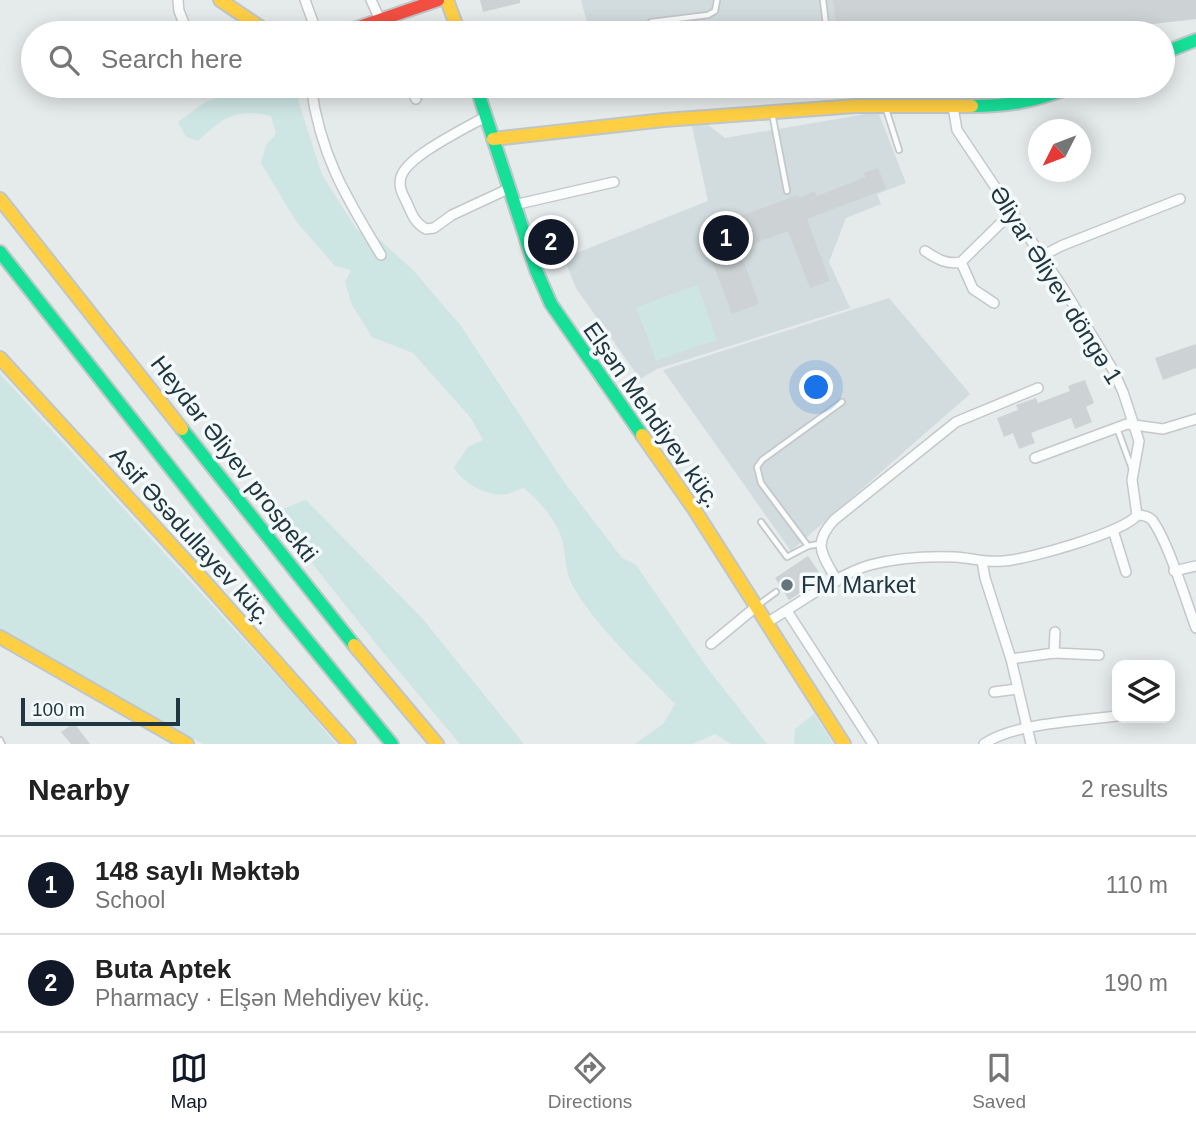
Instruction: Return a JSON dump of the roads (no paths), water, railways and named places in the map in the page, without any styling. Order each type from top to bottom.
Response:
[{"type":"main road","points":[[220,0],[251,21]]},
{"type":"main road","points":[[396,21],[438,0]]},
{"type":"main road","points":[[447,0],[455,21]]},
{"type":"main road","points":[[1175,48],[1196,40]]},
{"type":"main road","name":"Elşən Mehdiyev küç.","points":[[479,98],[542,285],[558,316],[670,474],[768,622],[844,744]]},
{"type":"main road","points":[[493,138],[772,112],[885,105],[953,107],[1021,103],[1037,98]]},
{"type":"main road","name":"Heydər Əliyev prospekti","points":[[0,199],[332,617],[437,744]]},
{"type":"main road","points":[[0,252],[279,607],[392,744]]},
{"type":"main road","name":"Asif Əsədullayev küç.","points":[[0,358],[349,744]]},
{"type":"main road","points":[[0,637],[187,744]]},
{"type":"street","points":[[178,0],[183,21]]},
{"type":"street","points":[[305,0],[313,21]]},
{"type":"street","points":[[371,0],[381,21]]},
{"type":"street","points":[[313,98],[330,164],[341,189],[380,255]]},
{"type":"street","name":"Əliyar Əliyev döngə 1","points":[[953,107],[957,130],[1042,256],[1112,370],[1135,423],[1139,448],[1132,488],[1137,515]]},
{"type":"street","points":[[485,117],[450,136],[408,165],[401,176],[400,187],[414,219],[426,229],[433,228],[452,215],[508,189]]},
{"type":"street","points":[[514,205],[614,182]]},
{"type":"street","points":[[1042,256],[1180,199]]},
{"type":"street","points":[[925,251],[943,262],[961,262],[1012,212]]},
{"type":"street","points":[[961,262],[973,289],[994,303]]},
{"type":"street","points":[[837,581],[821,552],[820,544],[820,538],[834,520],[945,430],[968,416],[1038,388]]},
{"type":"street","points":[[1035,458],[1116,427],[1135,423],[1163,429],[1196,419]]},
{"type":"street","points":[[768,622],[853,571],[884,563],[942,557],[982,561],[1017,559],[1113,530],[1131,522],[1137,515],[1145,515],[1153,522],[1196,628]]},
{"type":"street","points":[[1113,530],[1126,572]]},
{"type":"street","points":[[982,561],[1011,659],[1031,744]]},
{"type":"street","points":[[1174,571],[1196,566]]},
{"type":"street","points":[[711,644],[757,606]]},
{"type":"street","points":[[787,611],[873,744]]},
{"type":"street","points":[[1054,653],[1055,632]]},
{"type":"street","points":[[1011,659],[1054,653],[1099,655]]},
{"type":"street","points":[[994,692],[1017,689]]},
{"type":"street","points":[[984,744],[998,736],[1027,728],[1112,717]]},
{"type":"lane","points":[[660,21],[708,15],[715,11],[717,0]]},
{"type":"lane","points":[[823,0],[826,21]]},
{"type":"lane","points":[[885,105],[899,150]]},
{"type":"lane","points":[[772,112],[787,191]]},
{"type":"lane","points":[[808,546],[761,482],[757,467],[761,460],[842,402]]},
{"type":"lane","points":[[1116,427],[1134,471]]},
{"type":"lane","points":[[761,522],[787,557],[808,546],[820,544]]},
{"type":"lane","points":[[757,606],[776,592]]},
{"type":"place","name":"148 saylı Məktəb","points":[[726,238]]},
{"type":"place","name":"Buta Aptek","points":[[551,242]]},
{"type":"place","name":"FM Market","points":[[787,585]]}]
